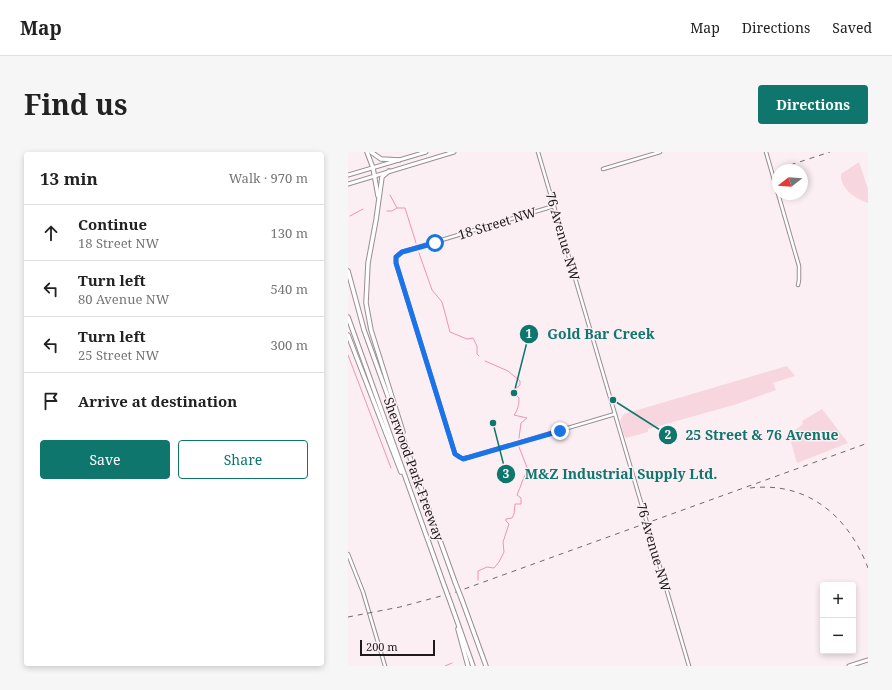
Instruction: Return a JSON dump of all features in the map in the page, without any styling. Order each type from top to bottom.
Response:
[{"type":"highway","points":[[367,152],[374,168],[378,203]]},
{"type":"highway","points":[[371,152],[381,159],[399,160]]},
{"type":"highway","points":[[389,171],[382,177],[368,264],[367,308],[371,330],[402,428],[404,442]]},
{"type":"highway","name":"Sherwood Park Freeway","points":[[348,271],[359,315],[455,582],[487,666]]},
{"type":"highway","name":"Sherwood Park Freeway","points":[[348,317],[473,666]]},
{"type":"highway","points":[[348,335],[403,479],[413,498]]},
{"type":"highway","points":[[454,612],[468,666]]},
{"type":"main road","points":[[349,175],[426,152]]},
{"type":"main road","points":[[349,184],[454,152]]},
{"type":"main road","points":[[849,666],[868,660]]},
{"type":"street","name":"76 Avenue NW","points":[[538,152],[689,666]]},
{"type":"street","points":[[603,169],[660,152]]},
{"type":"street","points":[[766,152],[799,266],[798,285]]},
{"type":"street","name":"18 Street NW","points":[[554,206],[402,252],[396,257],[396,263],[452,447],[455,454],[459,458],[463,459],[615,414]]},
{"type":"street","points":[[348,554],[363,592],[385,666]]},
{"type":"shaded area","points":[[859,162],[868,189],[868,203],[850,193],[846,189],[841,179],[841,174]]},
{"type":"shaded area","points":[[787,366],[795,376],[773,383],[776,390],[737,404],[648,429],[648,432],[626,438],[624,435],[620,420],[624,414]]},
{"type":"shaded area","points":[[822,409],[848,443],[797,463],[789,435],[803,424],[802,421]]},
{"type":"waterway","points":[[390,195],[397,208],[405,208],[416,243]]},
{"type":"waterway","points":[[387,211],[392,211],[397,208]]},
{"type":"waterway","points":[[350,216],[363,209]]},
{"type":"waterway","points":[[419,253],[432,290],[442,302],[450,332],[467,339],[473,338],[477,346],[477,354],[479,356]]},
{"type":"waterway","points":[[348,355],[391,468]]},
{"type":"waterway","points":[[485,361],[508,371],[520,381],[520,385],[514,390],[514,393],[519,398],[518,407],[514,415],[527,418],[521,423],[519,438]]},
{"type":"waterway","points":[[478,580],[478,571],[487,567],[494,568],[499,562],[504,552],[503,542],[509,524],[506,519],[512,518],[515,504],[521,504],[521,498],[517,495],[528,470],[519,447]]},
{"type":"waterway","points":[[445,666],[452,663]]},
{"type":"railway","points":[[793,164],[830,152]]},
{"type":"railway","points":[[348,617],[400,607],[456,592],[868,443]]},
{"type":"railway","points":[[750,488],[771,487],[790,490],[808,497],[824,506],[838,518],[850,533],[868,568]]},
{"type":"place","name":"Gold Bar Creek","points":[[514,393]]},
{"type":"place","name":"25 Street & 76 Avenue","points":[[613,400]]},
{"type":"place","name":"M&Z Industrial Supply Ltd.","points":[[493,423]]},
{"type":"route","points":[[435,243],[398,254],[396,257],[396,263],[455,454],[459,458],[463,459],[560,431]]}]
